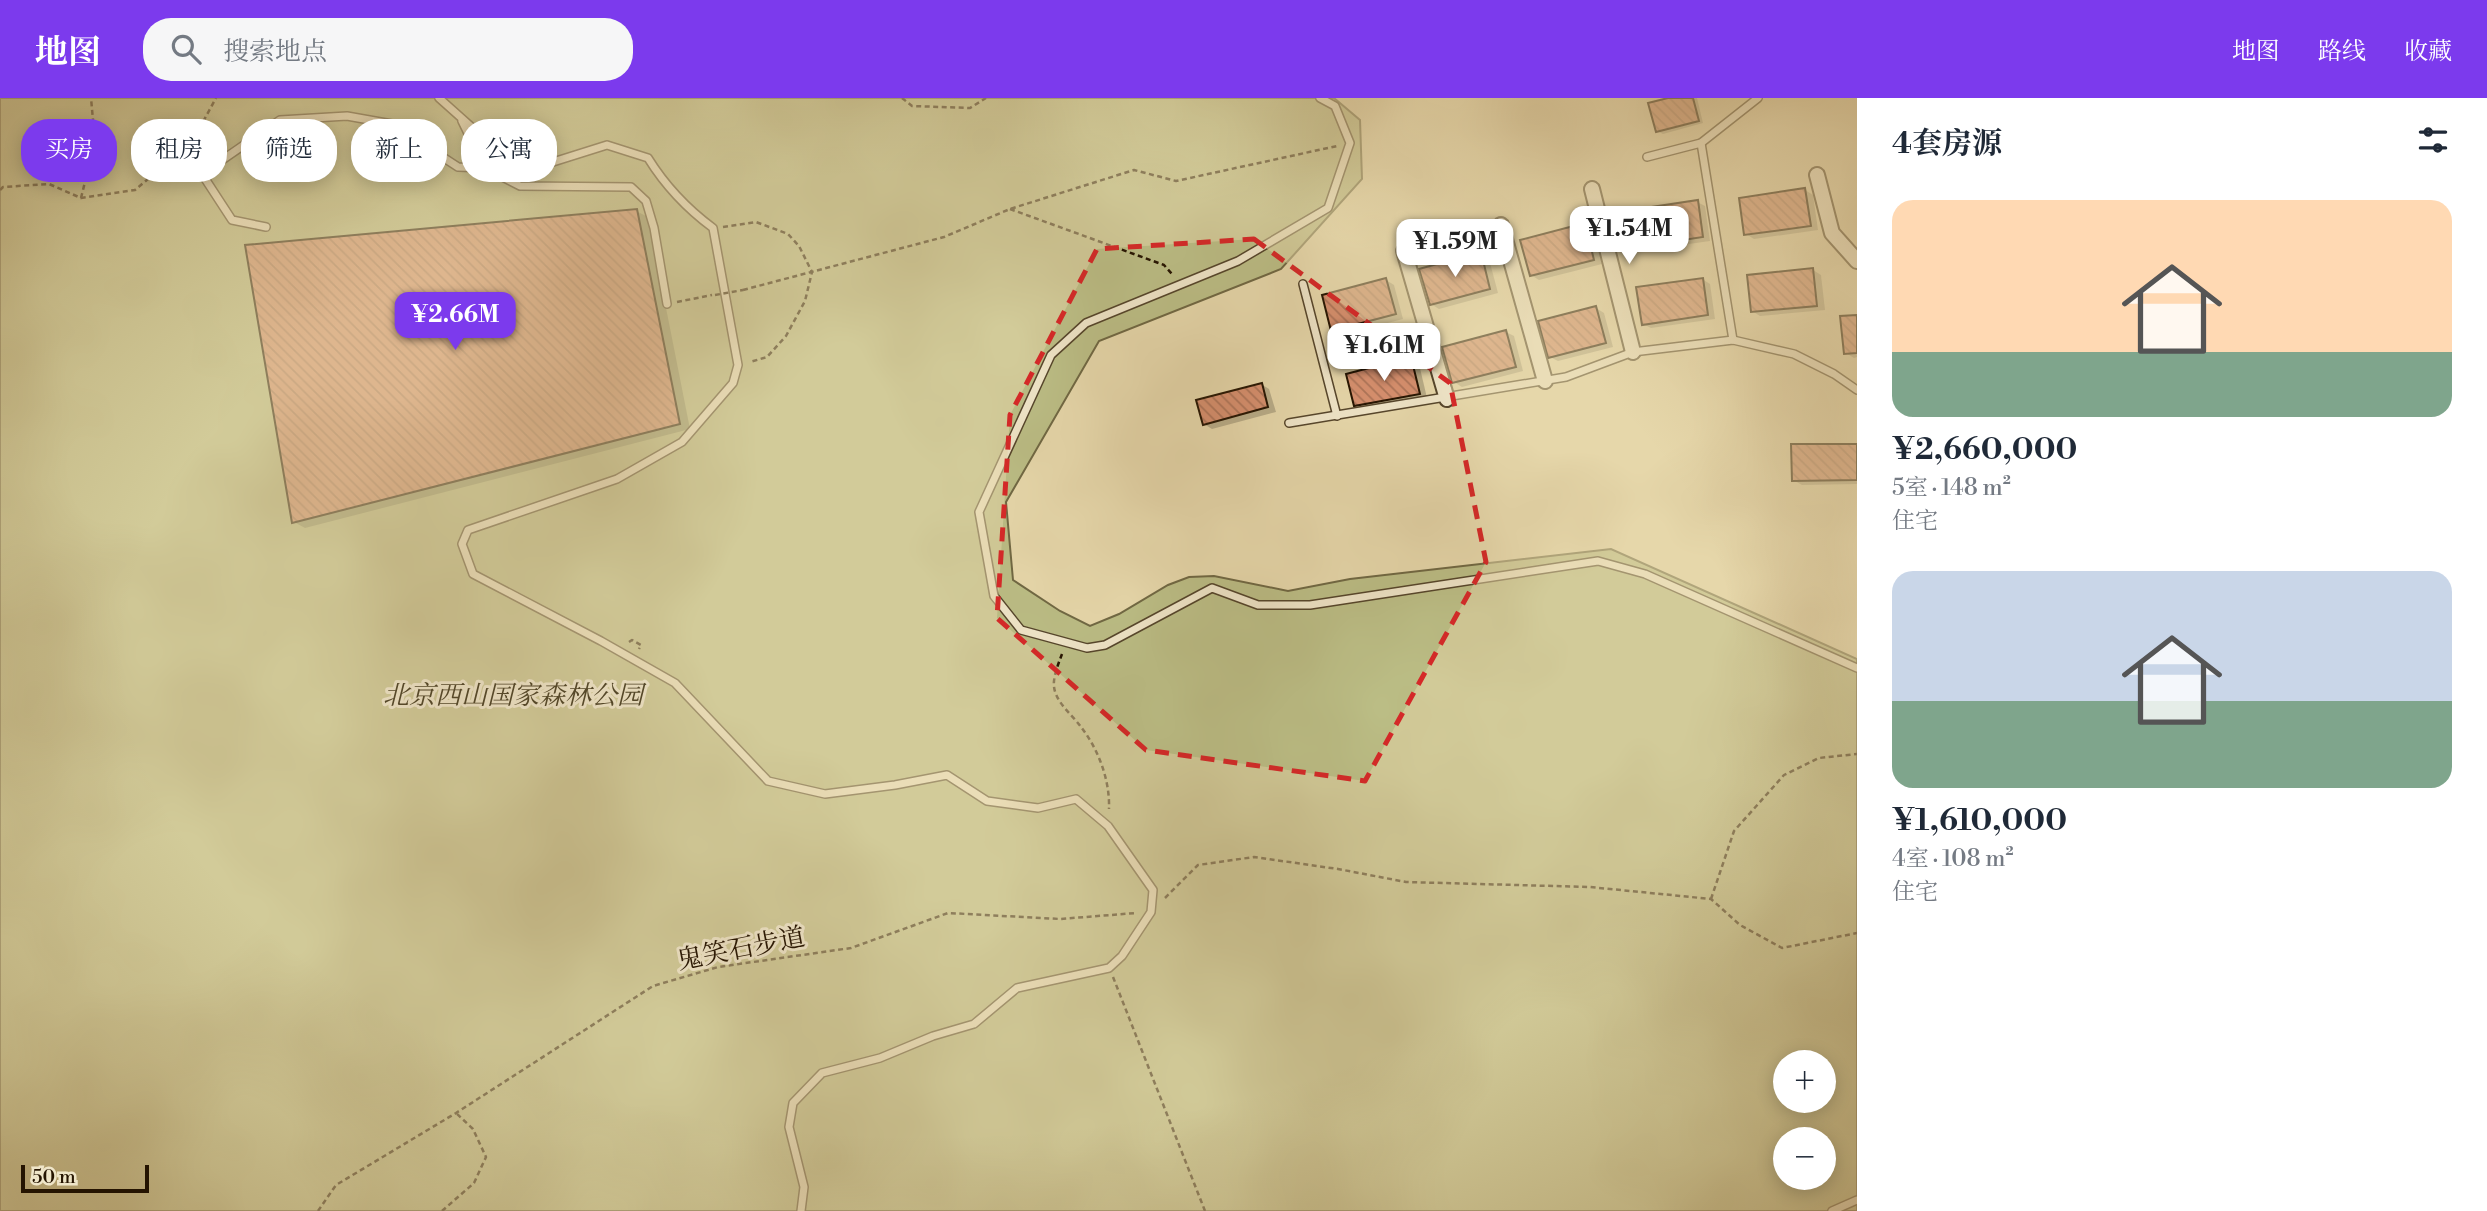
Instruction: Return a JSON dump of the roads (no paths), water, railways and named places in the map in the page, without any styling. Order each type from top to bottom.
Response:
[{"type":"street","points":[[1817,175],[1832,233],[1857,261]]},
{"type":"street","points":[[1592,189],[1633,352]]},
{"type":"street","points":[[1501,225],[1545,381]]},
{"type":"street","points":[[1404,251],[1447,398]]},
{"type":"lane","points":[[439,98],[486,140],[522,161],[553,162],[607,145],[648,158],[664,183],[688,210],[713,228],[738,365],[733,383],[682,442],[617,479],[467,530],[462,544],[473,575],[601,641],[675,684],[768,781],[825,794],[947,775],[988,801],[1038,808],[1076,799],[1108,826],[1153,890],[1151,912],[1122,956],[1109,968],[1017,988],[974,1024],[933,1036],[880,1058],[822,1073],[793,1103],[789,1127],[804,1187],[801,1211]]},
{"type":"lane","points":[[1320,98],[1335,106],[1350,143],[1328,208],[1238,261],[1086,323],[1051,355],[979,512],[993,596],[1021,630],[1087,648],[1105,645],[1212,588],[1258,605],[1310,605],[1538,568],[1598,561],[1645,574],[1857,668]]},
{"type":"lane","points":[[1647,157],[1701,143],[1758,98]]},
{"type":"lane","points":[[266,227],[232,220],[202,174],[280,120],[347,116],[392,124],[461,167]]},
{"type":"lane","points":[[459,116],[461,120]]},
{"type":"lane","points":[[1701,143],[1732,340]]},
{"type":"lane","points":[[512,182],[520,186],[631,187],[646,201],[654,228],[667,304]]},
{"type":"lane","points":[[1303,284],[1337,415]]},
{"type":"lane","points":[[1289,423],[1566,377],[1633,352],[1732,340],[1794,354],[1834,374],[1857,390]]},
{"type":"lane","points":[[1832,1211],[1857,1200]]},
{"type":"park label","name":"北京西山国家森林公园","points":[[513,696]]}]
